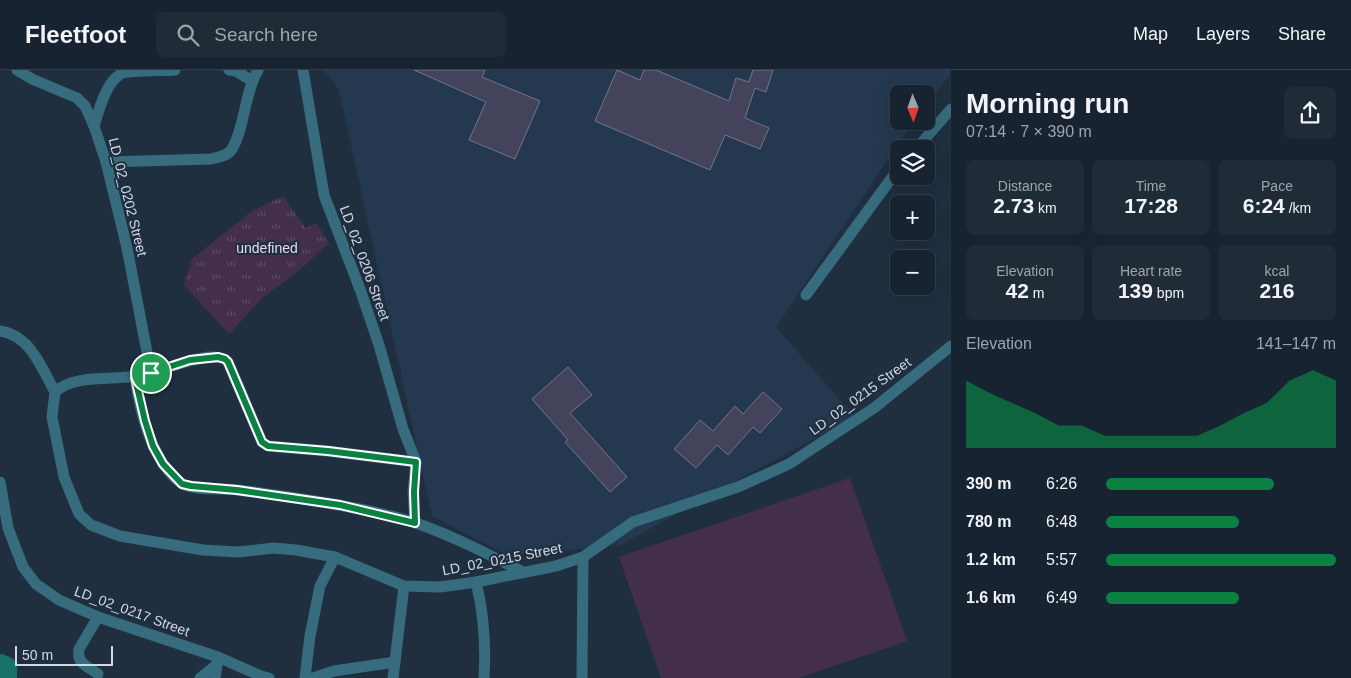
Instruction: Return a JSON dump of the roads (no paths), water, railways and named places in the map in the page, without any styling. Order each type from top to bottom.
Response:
[{"type":"street","name":"LD_02_0202 Street","points":[[17,70],[32,75],[77,98],[84,106],[94,126],[106,162],[127,248],[151,373]]},
{"type":"street","points":[[94,126],[101,102],[115,79],[122,73],[175,70]]},
{"type":"street","points":[[229,70],[236,71],[252,81]]},
{"type":"street","points":[[106,162],[211,159],[224,156],[232,150],[252,81],[258,70]]},
{"type":"street","name":"LD_02_0206 Street","points":[[303,70],[324,195],[370,318],[403,429],[416,462]]},
{"type":"street","points":[[924,140],[951,109]]},
{"type":"street","points":[[806,295],[890,180]]},
{"type":"street","points":[[0,331],[20,338],[31,349],[55,392],[62,386],[81,381],[135,378],[190,360],[218,357],[225,359],[230,366],[262,442],[268,446],[416,462],[414,492],[415,523]]},
{"type":"street","name":"LD_02_0215 Street","points":[[55,392],[52,417],[64,477],[79,514],[91,525],[120,536],[203,550],[238,552],[274,548],[296,550],[335,557],[404,586],[440,587],[556,566],[583,558],[633,522],[738,486],[789,464],[874,408],[951,346]]},
{"type":"street","points":[[135,378],[153,446],[163,464],[182,484],[340,505],[415,523],[479,550],[523,572]]},
{"type":"street","name":"LD_02_0217 Street","points":[[0,482],[8,528],[23,567],[36,584],[59,600],[98,617],[217,662],[269,678]]},
{"type":"street","points":[[305,678],[310,636],[320,586],[335,557]]},
{"type":"street","points":[[582,678],[583,558]]},
{"type":"street","points":[[476,582],[482,604],[485,631],[484,678]]},
{"type":"street","points":[[393,678],[404,586]]},
{"type":"street","points":[[98,617],[79,649],[78,658],[100,677]]},
{"type":"street","points":[[200,678],[217,662]]},
{"type":"street","points":[[215,678],[217,662]]},
{"type":"street","points":[[313,678],[334,671],[395,662]]},
{"type":"waterway","points":[[0,666],[5,668],[5,678]]},
{"type":"park label","name":"undefined","points":[[267,248]]}]
